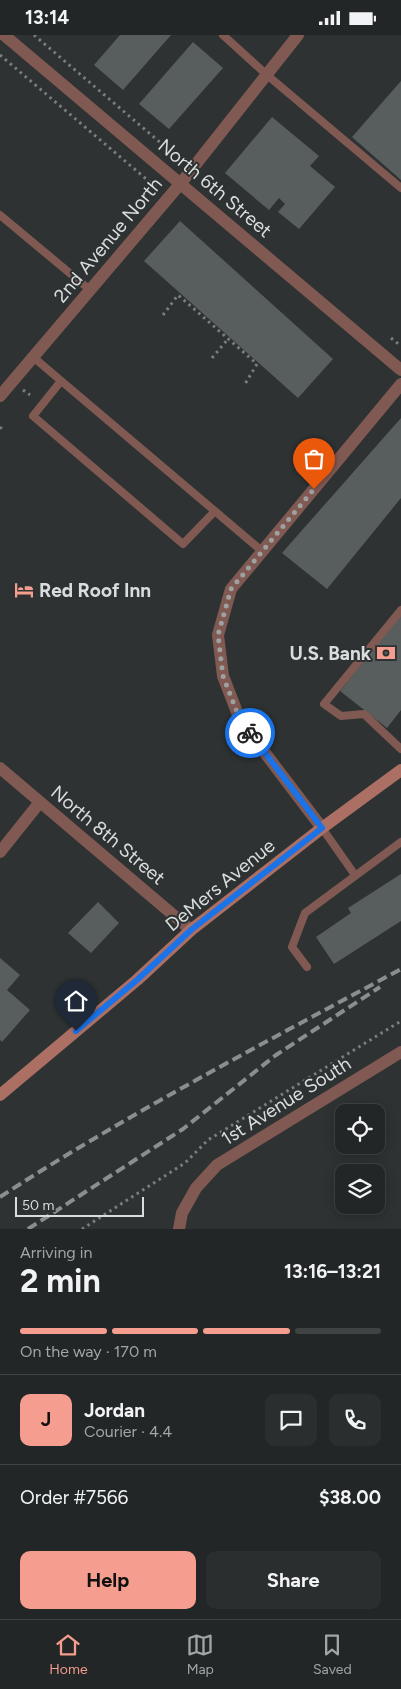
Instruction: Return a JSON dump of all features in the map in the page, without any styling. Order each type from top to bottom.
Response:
[{"type":"main road","name":"DeMers Avenue","points":[[0,1095],[137,980],[191,930],[322,828],[401,770]]},
{"type":"street","name":"North 6th Street","points":[[4,35],[401,370]]},
{"type":"street","name":"2nd Avenue North","points":[[0,396],[181,183],[298,35]]},
{"type":"street","points":[[322,828],[240,720],[223,676],[218,635],[231,589],[401,385]]},
{"type":"street","name":"North 8th Street","points":[[0,768],[191,930]]},
{"type":"street","points":[[0,852],[40,802]]},
{"type":"street","name":"1st Avenue South","points":[[180,1229],[182,1213],[196,1188],[217,1165],[401,1052]]},
{"type":"lane","points":[[223,35],[267,75],[401,188]]},
{"type":"lane","points":[[0,215],[90,290]]},
{"type":"lane","points":[[33,357],[262,551]]},
{"type":"lane","points":[[60,381],[33,416],[183,543],[215,511]]},
{"type":"lane","points":[[401,610],[324,704],[341,716],[364,714],[401,749]]},
{"type":"lane","points":[[322,828],[355,875]]},
{"type":"lane","points":[[307,967],[292,947],[305,913],[401,841]]},
{"type":"path","points":[[34,35],[192,169]]},
{"type":"path","points":[[0,55],[168,198]]},
{"type":"path","points":[[163,315],[178,295],[257,364],[245,384]]},
{"type":"path","points":[[390,338],[401,346]]},
{"type":"path","points":[[212,358],[228,339]]},
{"type":"path","points":[[82,1229],[185,1163],[208,1140],[401,1021]]},
{"type":"building","points":[[120,35],[171,35],[123,90],[94,65]]},
{"type":"building","points":[[193,42],[223,68],[169,129],[139,104]]},
{"type":"building","points":[[401,81],[401,180],[352,137]]},
{"type":"building","points":[[272,117],[319,156],[310,166],[335,187],[299,229],[278,212],[285,204],[279,198],[269,210],[225,173]]},
{"type":"building","points":[[180,221],[333,359],[298,398],[144,261]]},
{"type":"building","points":[[401,418],[401,498],[327,589],[282,553]]},
{"type":"building","name":"U.S. Bank","points":[[401,614],[401,710],[387,728],[340,691]]},
{"type":"building","points":[[401,874],[401,921],[334,964],[316,937],[351,913],[348,908]]},
{"type":"building","points":[[98,902],[119,923],[91,953],[68,933]]},
{"type":"building","points":[[0,958],[20,975],[7,990],[30,1010],[2,1042],[0,1040]]},
{"type":"railway","points":[[0,1197],[148,1107],[401,969]]},
{"type":"railway","points":[[28,1229],[183,1129],[276,1055],[380,987]]},
{"type":"way so far","points":[[250,733],[240,720],[223,676],[218,635],[231,589],[314,489]]},
{"type":"place","name":"Red Roof Inn","points":[[24,590]]},
{"type":"place","name":"U.S. Bank","points":[[386,653]]},
{"type":"route","points":[[76,1031],[137,980],[191,930],[322,828],[250,733]]}]
